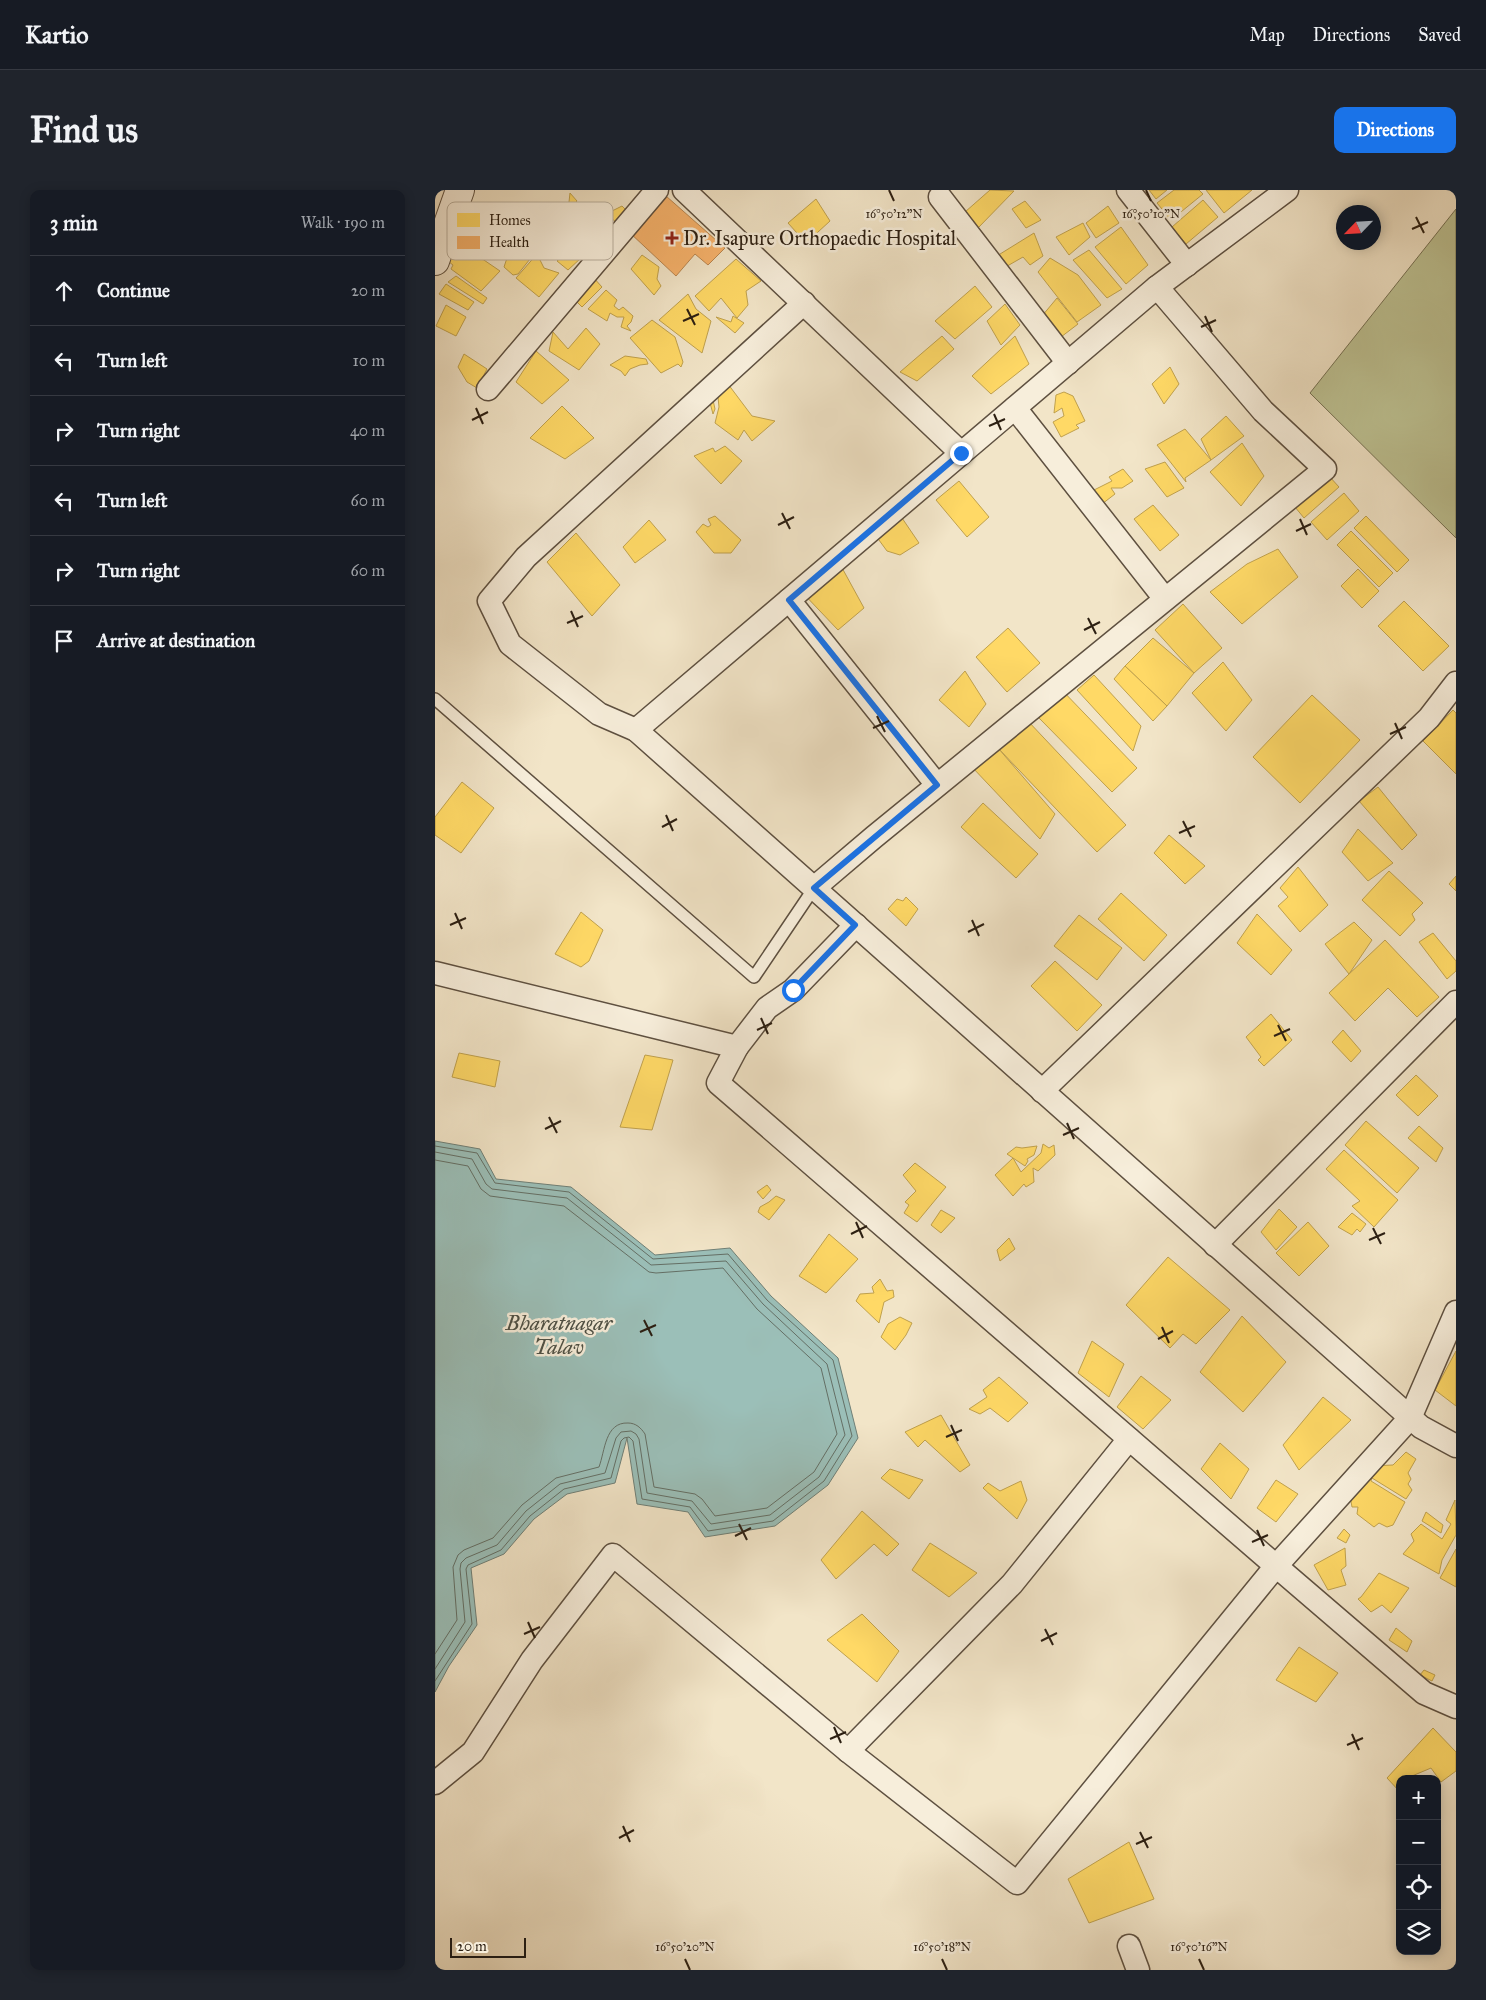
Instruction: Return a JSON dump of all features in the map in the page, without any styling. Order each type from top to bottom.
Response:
[{"type":"street","points":[[456,202],[460,190]]},
{"type":"street","points":[[613,242],[657,190]]},
{"type":"street","points":[[684,190],[961,453]]},
{"type":"street","points":[[1128,190],[1187,264]]},
{"type":"street","points":[[636,730],[1157,286],[1277,193]]},
{"type":"street","points":[[940,197],[1068,363]]},
{"type":"street","points":[[435,261],[447,227]]},
{"type":"street","points":[[488,388],[597,260]]},
{"type":"street","points":[[814,888],[1325,468],[1263,411],[1157,286]]},
{"type":"street","points":[[804,303],[526,557],[489,601],[510,644],[599,714],[636,730],[1421,1428],[1456,1446]]},
{"type":"street","points":[[1015,408],[1165,599]]},
{"type":"street","points":[[789,600],[937,785]]},
{"type":"street","points":[[1043,1091],[1429,718],[1456,683]]},
{"type":"street","points":[[855,925],[793,990],[767,1008],[737,1047],[719,1083],[1424,1693],[1456,1707]]},
{"type":"street","points":[[435,973],[737,1047]]},
{"type":"street","points":[[1215,1245],[1456,1002]]},
{"type":"street","points":[[435,1783],[473,1752],[532,1660],[613,1555],[847,1751],[1017,1883],[1276,1566],[1410,1418],[1456,1312]]},
{"type":"street","points":[[847,1751],[1012,1584],[1129,1439]]},
{"type":"street","points":[[1129,1946],[1138,1970]]},
{"type":"lane","points":[[435,699],[755,978],[814,888]]},
{"type":"green space","points":[[1456,209],[1456,538],[1310,393]]},
{"type":"water","name":"Bharatnagar Talav","points":[[435,1141],[480,1149],[496,1179],[571,1187],[655,1255],[730,1248],[771,1296],[838,1358],[858,1438],[828,1485],[775,1526],[705,1537],[688,1512],[637,1504],[627,1438],[615,1483],[567,1494],[534,1519],[504,1554],[471,1568],[477,1625],[449,1666],[435,1692]]},
{"type":"building: Homes","points":[[990,190],[1014,191],[978,228],[965,212]]},
{"type":"building: Homes","points":[[1149,190],[1167,190],[1156,199]]},
{"type":"building: Homes","points":[[1174,190],[1199,190],[1203,194],[1171,220],[1157,203]]},
{"type":"building: Homes","points":[[1206,190],[1252,190],[1224,213]]},
{"type":"building: Homes","points":[[570,193],[577,201],[569,202]]},
{"type":"building: Homes","points":[[816,199],[830,221],[806,243],[788,223]]},
{"type":"building: Homes","points":[[1203,200],[1218,217],[1186,244],[1172,227]]},
{"type":"building: Homes","points":[[1025,201],[1041,220],[1026,228],[1012,209]]},
{"type":"building: Homes","points":[[622,206],[631,215],[616,222],[613,220],[613,210]]},
{"type":"building: Homes","points":[[1108,206],[1119,223],[1096,238],[1086,223]]},
{"type":"building: Homes","points":[[1083,223],[1090,237],[1069,255],[1056,237]]},
{"type":"building: Homes","points":[[1121,227],[1148,265],[1126,284],[1095,247]]},
{"type":"building: Homes","points":[[1034,233],[1043,256],[1030,265],[1023,257],[1002,269],[992,259]]},
{"type":"building: Homes","points":[[1089,250],[1122,289],[1107,298],[1073,260]]},
{"type":"building: Homes","points":[[447,255],[447,260],[484,260],[500,271],[481,291],[451,269],[453,265],[441,256]]},
{"type":"building: Homes","points":[[642,255],[659,267],[657,279],[661,286],[654,295],[631,269]]},
{"type":"building: Homes","points":[[1050,258],[1078,275],[1101,305],[1077,322],[1038,272]]},
{"type":"building: Homes","points":[[736,259],[761,281],[746,291],[748,305],[737,318],[721,298],[709,311],[695,296]]},
{"type":"building: Homes","points":[[506,260],[529,260],[518,274],[513,275],[504,267]]},
{"type":"building: Homes","points":[[532,260],[540,260],[544,268],[559,273],[539,297],[516,278]]},
{"type":"building: Homes","points":[[558,260],[579,260],[568,270]]},
{"type":"building: Homes","points":[[456,276],[487,298],[483,304],[448,282]]},
{"type":"building: Homes","points":[[592,276],[602,287],[582,307],[575,300]]},
{"type":"building: Homes","points":[[446,284],[474,302],[468,310],[439,294]]},
{"type":"building: Homes","points":[[975,286],[992,307],[955,339],[935,321]]},
{"type":"building: Homes","points":[[606,290],[617,300],[614,306],[619,310],[623,307],[633,316],[627,326],[631,331],[621,327],[624,317],[617,317],[610,313],[607,321],[588,309]]},
{"type":"building: Homes","points":[[688,294],[696,309],[711,321],[702,353],[659,320]]},
{"type":"building: Homes","points":[[1057,298],[1078,324],[1061,337],[1042,316]]},
{"type":"building: Homes","points":[[1005,304],[1020,325],[1001,345],[987,321]]},
{"type":"building: Homes","points":[[446,305],[466,317],[456,336],[436,326]]},
{"type":"building: Homes","points":[[733,316],[744,323],[735,333],[716,317],[731,322]]},
{"type":"building: Homes","points":[[652,320],[675,337],[683,362],[681,367],[678,364],[661,373],[630,338]]},
{"type":"building: Homes","points":[[586,328],[600,344],[579,370],[549,351],[553,332],[568,349]]},
{"type":"building: Homes","points":[[942,336],[954,349],[917,381],[900,372]]},
{"type":"building: Homes","points":[[1015,336],[1029,364],[991,394],[972,376]]},
{"type":"building: Homes","points":[[536,351],[569,380],[542,404],[516,382]]},
{"type":"building: Homes","points":[[464,354],[487,369],[477,388],[467,382],[458,367]]},
{"type":"building: Homes","points":[[625,356],[646,359],[648,364],[630,369],[625,376],[621,371],[610,365]]},
{"type":"building: Homes","points":[[1170,367],[1179,384],[1164,404],[1152,384]]},
{"type":"building: Homes","points":[[728,384],[752,416],[775,421],[752,441],[744,430],[738,440],[715,423],[719,407],[718,397],[713,400],[715,409],[713,414],[709,399]]},
{"type":"building: Homes","points":[[1064,392],[1073,396],[1085,421],[1076,425],[1079,428],[1061,437],[1053,422],[1064,416],[1062,408],[1054,413],[1056,395]]},
{"type":"building: Homes","points":[[562,406],[594,438],[565,459],[530,438]]},
{"type":"building: Homes","points":[[1226,416],[1244,436],[1211,460],[1201,439]]},
{"type":"building: Homes","points":[[1185,429],[1211,460],[1185,478],[1186,482],[1157,445]]},
{"type":"building: Homes","points":[[1242,443],[1264,476],[1241,506],[1210,472]]},
{"type":"building: Homes","points":[[725,446],[742,461],[721,484],[694,456],[713,448],[715,452]]},
{"type":"building: Homes","points":[[1165,462],[1184,488],[1167,497],[1145,469]]},
{"type":"building: Homes","points":[[1123,469],[1133,481],[1122,488],[1111,488],[1115,494],[1102,504],[1094,490],[1112,481],[1109,477]]},
{"type":"building: Homes","points":[[1329,476],[1339,487],[1304,518],[1295,507]]},
{"type":"building: Homes","points":[[959,481],[989,517],[967,537],[936,500]]},
{"type":"building: Homes","points":[[1344,493],[1359,511],[1327,540],[1311,522]]},
{"type":"building: Homes","points":[[1153,505],[1179,535],[1160,551],[1134,519]]},
{"type":"building: Homes","points":[[715,516],[741,540],[731,553],[714,553],[696,532],[703,524],[708,527],[711,525],[708,519]]},
{"type":"building: Homes","points":[[1366,516],[1409,560],[1397,572],[1354,528]]},
{"type":"building: Homes","points":[[902,518],[919,543],[900,555],[887,551],[876,536]]},
{"type":"building: Homes","points":[[649,520],[666,540],[635,563],[623,547]]},
{"type":"building: Homes","points":[[1351,531],[1393,573],[1379,587],[1337,545]]},
{"type":"building: Homes","points":[[576,533],[620,585],[592,616],[547,562]]},
{"type":"building: Homes","points":[[1278,549],[1298,577],[1242,624],[1210,592],[1247,564]]},
{"type":"building: Homes","points":[[841,566],[864,608],[838,630],[800,590]]},
{"type":"building: Homes","points":[[1358,569],[1379,591],[1362,608],[1341,586]]},
{"type":"building: Homes","points":[[1404,601],[1449,646],[1423,671],[1378,626]]},
{"type":"building: Homes","points":[[1183,604],[1222,648],[1194,673],[1155,630]]},
{"type":"building: Homes","points":[[1008,628],[1040,663],[1007,692],[976,657]]},
{"type":"building: Homes","points":[[1153,638],[1194,673],[1167,706],[1125,666]]},
{"type":"building: Homes","points":[[1223,662],[1252,700],[1226,731],[1192,693]]},
{"type":"building: Homes","points":[[1125,666],[1167,706],[1153,721],[1114,679]]},
{"type":"building: Homes","points":[[965,671],[986,704],[969,727],[939,700]]},
{"type":"building: Homes","points":[[1094,675],[1141,726],[1133,751],[1077,690]]},
{"type":"building: Homes","points":[[1058,686],[1137,768],[1112,792],[1039,718]]},
{"type":"building: Homes","points":[[1312,695],[1360,740],[1300,803],[1253,757]]},
{"type":"building: Homes","points":[[1453,710],[1456,713],[1456,774],[1423,741]]},
{"type":"building: Homes","points":[[1027,720],[1126,825],[1097,852],[998,748]]},
{"type":"building: Homes","points":[[998,748],[1055,814],[1040,839],[972,767]]},
{"type":"building: Homes","points":[[462,782],[494,808],[461,853],[435,835],[435,817]]},
{"type":"building: Homes","points":[[1378,787],[1417,835],[1402,850],[1359,801]]},
{"type":"building: Homes","points":[[983,803],[1038,854],[1016,878],[961,827]]},
{"type":"building: Homes","points":[[1358,829],[1393,863],[1368,881],[1342,852]]},
{"type":"building: Homes","points":[[1169,835],[1205,866],[1185,884],[1154,853]]},
{"type":"building: Homes","points":[[1298,867],[1328,905],[1300,932],[1278,906],[1288,897],[1280,888]]},
{"type":"building: Homes","points":[[1389,871],[1423,903],[1412,914],[1415,920],[1400,936],[1362,900]]},
{"type":"building: Homes","points":[[1456,876],[1456,891],[1449,884]]},
{"type":"building: Homes","points":[[1121,893],[1167,935],[1144,961],[1098,919]]},
{"type":"building: Homes","points":[[906,897],[918,909],[906,926],[888,909],[897,899],[903,901]]},
{"type":"building: Homes","points":[[581,912],[603,930],[589,961],[581,967],[555,954]]},
{"type":"building: Homes","points":[[1257,914],[1292,950],[1271,975],[1237,943]]},
{"type":"building: Homes","points":[[1079,915],[1122,948],[1097,980],[1054,946]]},
{"type":"building: Homes","points":[[1354,922],[1372,940],[1349,974],[1325,944]]},
{"type":"building: Homes","points":[[1433,933],[1456,961],[1456,971],[1447,979],[1419,942]]},
{"type":"building: Homes","points":[[1385,940],[1439,997],[1417,1017],[1388,988],[1355,1021],[1329,993]]},
{"type":"building: Homes","points":[[1055,961],[1102,1005],[1077,1031],[1031,986]]},
{"type":"building: Homes","points":[[1271,1014],[1292,1040],[1264,1066],[1258,1060],[1261,1057],[1246,1037]]},
{"type":"building: Homes","points":[[1343,1030],[1361,1051],[1351,1062],[1332,1042]]},
{"type":"building: Homes","points":[[459,1053],[500,1061],[495,1087],[452,1077]]},
{"type":"building: Homes","points":[[645,1055],[673,1060],[652,1130],[620,1127]]},
{"type":"building: Homes","points":[[1416,1075],[1438,1096],[1418,1116],[1396,1095]]},
{"type":"building: Homes","points":[[1366,1121],[1419,1168],[1397,1193],[1345,1145]]},
{"type":"building: Homes","points":[[1419,1126],[1443,1148],[1436,1162],[1408,1138]]},
{"type":"building: Homes","points":[[1043,1144],[1049,1148],[1054,1145],[1055,1155],[1038,1171],[1033,1168],[1034,1182],[1026,1187],[1024,1184],[1013,1196],[995,1175],[1013,1158],[1021,1172],[1041,1153]]},
{"type":"building: Homes","points":[[1037,1146],[1034,1155],[1027,1159],[1028,1161],[1025,1166],[1007,1154],[1016,1147]]},
{"type":"building: Homes","points":[[1344,1150],[1398,1200],[1374,1227],[1352,1206],[1360,1201],[1326,1169]]},
{"type":"building: Homes","points":[[915,1163],[946,1187],[917,1222],[904,1213],[909,1205],[905,1202],[916,1191],[903,1175]]},
{"type":"building: Homes","points":[[767,1185],[771,1190],[763,1199],[757,1192]]},
{"type":"building: Homes","points":[[776,1196],[785,1200],[769,1220],[758,1212],[760,1207]]},
{"type":"building: Homes","points":[[1279,1209],[1297,1227],[1276,1250],[1261,1232]]},
{"type":"building: Homes","points":[[941,1210],[955,1218],[941,1233],[931,1225]]},
{"type":"building: Homes","points":[[1352,1213],[1366,1224],[1360,1232],[1357,1229],[1352,1235],[1338,1227]]},
{"type":"building: Homes","points":[[1308,1222],[1329,1246],[1299,1276],[1276,1253]]},
{"type":"building: Homes","points":[[829,1234],[858,1259],[826,1293],[799,1276]]},
{"type":"building: Homes","points":[[1009,1238],[1015,1249],[1000,1261],[997,1250]]},
{"type":"building: Homes","points":[[1168,1257],[1230,1310],[1196,1344],[1183,1334],[1170,1348],[1126,1305]]},
{"type":"building: Homes","points":[[880,1279],[887,1291],[893,1290],[894,1297],[884,1302],[879,1323],[856,1301],[860,1294],[874,1293],[872,1287]]},
{"type":"building: Homes","points":[[1242,1316],[1286,1362],[1243,1412],[1200,1372]]},
{"type":"building: Homes","points":[[900,1317],[912,1323],[895,1350],[881,1337],[888,1324]]},
{"type":"building: Homes","points":[[1092,1341],[1124,1364],[1109,1397],[1078,1373]]},
{"type":"building: Homes","points":[[1456,1351],[1456,1406],[1435,1390]]},
{"type":"building: Homes","points":[[1141,1376],[1171,1400],[1143,1429],[1117,1407]]},
{"type":"building: Homes","points":[[999,1377],[1028,1403],[1008,1422],[990,1408],[980,1414],[969,1409],[987,1397],[983,1390]]},
{"type":"building: Homes","points":[[1323,1397],[1351,1420],[1299,1470],[1283,1445]]},
{"type":"building: Homes","points":[[941,1415],[970,1465],[960,1472],[925,1440],[918,1447],[905,1432]]},
{"type":"building: Homes","points":[[1220,1443],[1249,1469],[1231,1499],[1201,1469]]},
{"type":"building: Homes","points":[[1406,1452],[1416,1459],[1408,1473],[1411,1479],[1408,1484],[1412,1490],[1406,1499],[1372,1478],[1371,1481],[1405,1502],[1393,1525],[1387,1527],[1379,1523],[1374,1527],[1357,1514],[1358,1507],[1352,1507],[1350,1496],[1369,1466],[1393,1465]]},
{"type":"building: Homes","points":[[890,1469],[923,1480],[909,1499],[881,1478]]},
{"type":"building: Homes","points":[[1276,1480],[1298,1494],[1276,1522],[1257,1508]]},
{"type":"building: Homes","points":[[1021,1481],[1027,1500],[1017,1519],[983,1488],[988,1483],[1000,1491]]},
{"type":"building: Homes","points":[[1455,1500],[1456,1535],[1442,1560],[1439,1574],[1403,1554],[1414,1541],[1411,1534],[1421,1524],[1442,1539],[1451,1524],[1446,1520]]},
{"type":"building: Homes","points":[[862,1511],[899,1544],[887,1556],[874,1544],[836,1579],[821,1560]]},
{"type":"building: Homes","points":[[1426,1512],[1443,1525],[1441,1533],[1422,1521]]},
{"type":"building: Homes","points":[[1344,1529],[1350,1535],[1346,1543],[1337,1538]]},
{"type":"building: Homes","points":[[930,1543],[977,1573],[949,1597],[912,1570]]},
{"type":"building: Homes","points":[[1345,1548],[1346,1566],[1341,1570],[1346,1585],[1328,1590],[1314,1565]]},
{"type":"building: Homes","points":[[1456,1549],[1456,1587],[1440,1578]]},
{"type":"building: Homes","points":[[1379,1573],[1409,1588],[1391,1613],[1382,1605],[1371,1612],[1358,1599]]},
{"type":"building: Homes","points":[[862,1614],[899,1651],[877,1682],[827,1640]]},
{"type":"building: Homes","points":[[1396,1628],[1412,1641],[1407,1652],[1389,1640]]},
{"type":"building: Homes","points":[[1299,1647],[1338,1673],[1316,1702],[1276,1680]]},
{"type":"building: Homes","points":[[1424,1670],[1435,1675],[1432,1681],[1420,1675]]},
{"type":"building: Homes","points":[[1433,1728],[1456,1752],[1456,1771],[1441,1782],[1441,1775],[1436,1775],[1431,1768],[1414,1775],[1396,1775],[1396,1788],[1387,1778]]},
{"type":"building: Homes","points":[[1129,1842],[1154,1899],[1089,1923],[1068,1879]]},
{"type":"building: Health","points":[[666,196],[725,248],[708,265],[695,254],[676,276],[629,232]]},
{"type":"place","name":"Dr. Isapure Orthopaedic Hospital","points":[[672,238]]},
{"type":"route","points":[[793,990],[855,925],[814,888],[937,785],[789,600],[961,453]]}]
